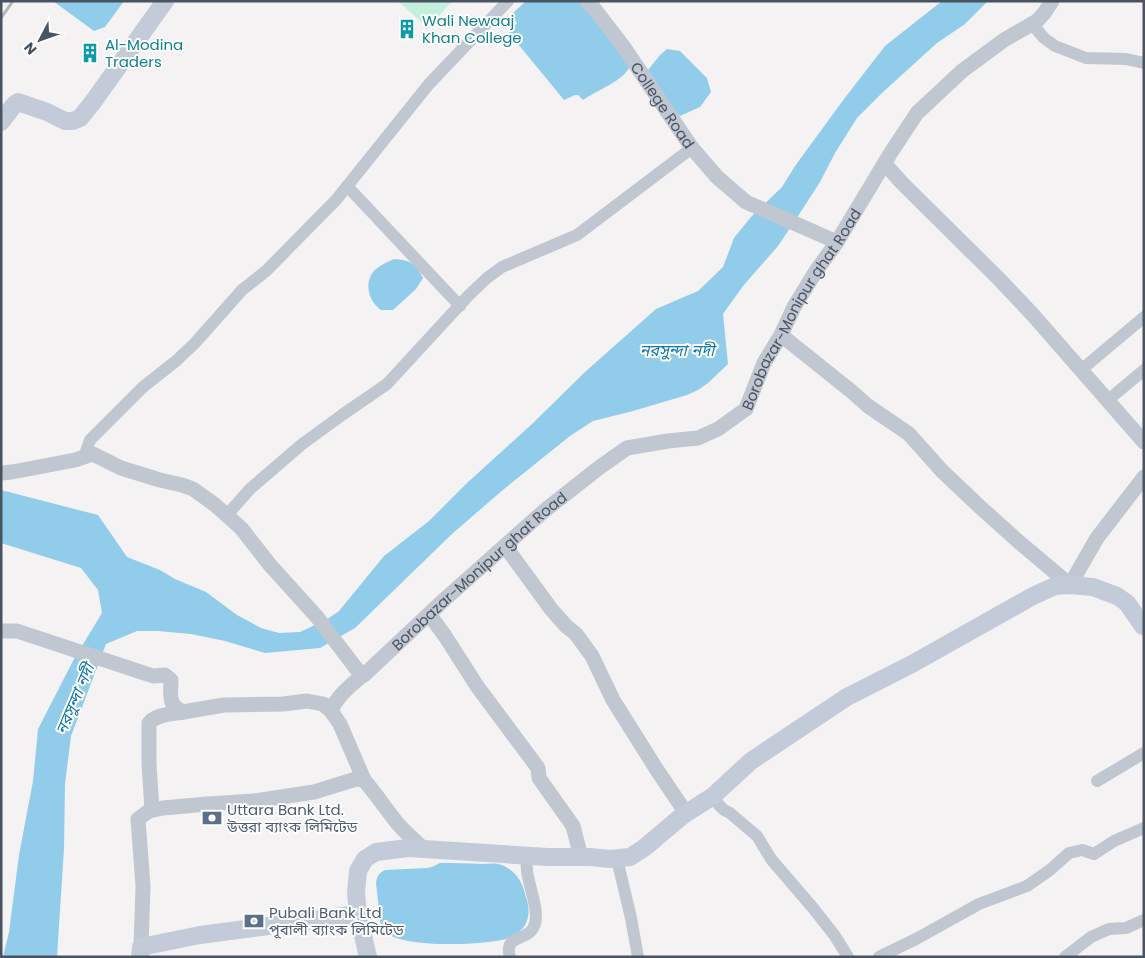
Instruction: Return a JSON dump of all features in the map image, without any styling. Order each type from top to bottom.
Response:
[{"type":"main road","points":[[1,122],[18,102],[47,112],[65,121],[73,121],[80,118],[165,1]]},
{"type":"main road","points":[[368,957],[358,914],[356,893],[358,871],[365,859],[376,852],[408,848],[548,857],[617,859],[630,857],[711,797],[751,761],[847,697],[912,664],[1033,596],[1055,586],[1093,587],[1117,596],[1127,603],[1144,627]]},
{"type":"main road","points":[[141,952],[200,936],[358,914]]},
{"type":"street","points":[[84,457],[90,440],[143,387],[176,361],[242,290],[266,271],[336,200],[429,84],[508,1]]},
{"type":"street","name":"College Road","points":[[587,1],[623,46],[692,148],[717,177],[746,202],[838,242]]},
{"type":"street","name":"Borobazar-Monipur ghat Road","points":[[331,711],[336,701],[348,688],[429,614],[544,511],[600,467],[627,448],[698,438],[718,429],[746,409],[764,364],[794,308],[816,271],[838,242],[917,113],[962,71],[1004,40],[1037,21],[1052,1]]},
{"type":"street","points":[[1032,24],[1044,38],[1056,46],[1086,58],[1126,59],[1144,63]]},
{"type":"street","points":[[227,515],[250,489],[301,445],[387,384],[487,278],[502,268],[577,235],[692,148]]},
{"type":"street","points":[[885,164],[999,279],[1052,336],[1144,442]]},
{"type":"street","points":[[347,186],[460,306]]},
{"type":"street","points":[[1081,370],[1144,317]]},
{"type":"street","points":[[781,335],[868,406],[909,434],[942,471],[980,508],[1070,585],[1097,538],[1144,477]]},
{"type":"street","points":[[1108,400],[1144,370]]},
{"type":"street","points":[[1,473],[93,454],[121,468],[160,480],[182,484],[193,490],[214,504],[241,528],[270,565],[318,617],[363,675]]},
{"type":"street","points":[[505,546],[551,609],[576,634],[592,656],[614,700],[686,814]]},
{"type":"street","points":[[429,614],[477,686],[538,768],[540,778],[574,826],[581,857]]},
{"type":"street","points":[[1,631],[17,631],[153,676],[165,675],[171,680],[171,701],[173,706],[183,712]]},
{"type":"street","points":[[152,810],[149,764],[149,723],[152,720],[183,712],[224,705],[283,704],[307,701],[323,704],[331,711],[340,724],[364,780],[408,834],[424,849]]},
{"type":"street","points":[[1097,781],[1144,753]]},
{"type":"street","points":[[141,952],[142,886],[138,819],[144,813],[152,810],[254,801],[314,792],[356,780],[364,780]]},
{"type":"street","points":[[711,797],[724,810],[757,836],[771,858],[829,929],[848,957]]},
{"type":"street","points":[[879,957],[979,904],[1027,886],[1050,870],[1069,853],[1082,850],[1094,854],[1114,841],[1144,828]]},
{"type":"street","points":[[510,957],[508,952],[509,945],[514,940],[531,933],[536,918],[527,871],[526,855]]},
{"type":"street","points":[[617,859],[638,957]]},
{"type":"street","points":[[1064,957],[1091,937],[1109,929],[1126,928],[1144,920]]},
{"type":"green space","points":[[398,1],[452,1],[428,28]]},
{"type":"water","points":[[53,1],[124,1],[105,27],[94,31]]},
{"type":"water","points":[[526,1],[582,1],[630,66],[627,71],[616,81],[583,100],[578,95],[575,95],[564,100],[509,33],[517,23],[513,17],[514,12]]},
{"type":"water","name":"নরসুন্দা নদী","points":[[942,1],[988,1],[965,24],[937,43],[857,118],[835,153],[820,182],[778,246],[743,286],[723,314],[728,364],[708,383],[687,395],[593,421],[570,436],[453,533],[355,628],[320,648],[265,653],[225,641],[191,634],[158,631],[137,631],[106,644],[71,736],[65,784],[64,848],[57,957],[3,957],[9,932],[19,855],[33,781],[38,729],[74,659],[102,613],[98,590],[81,568],[1,543],[1,490],[98,515],[127,557],[206,592],[237,615],[261,628],[279,633],[300,632],[326,620],[339,611],[384,556],[429,521],[585,372],[656,309],[698,291],[723,267],[734,238],[751,217],[782,187],[795,166],[885,46]]},
{"type":"water","points":[[667,49],[680,51],[707,78],[711,92],[700,107],[680,116],[672,108],[648,70]]},
{"type":"water","points":[[394,259],[405,260],[412,264],[418,269],[423,278],[416,289],[393,310],[381,310],[370,296],[369,279],[376,269]]},
{"type":"water","points":[[440,863],[496,864],[510,869],[520,881],[527,900],[528,916],[522,929],[508,938],[460,944],[421,943],[389,935],[381,928],[376,883],[381,872],[385,870],[427,868]]},
{"type":"railway","points":[[1,18],[13,1]]},
{"type":"place","name":"Wali Newaaj Khan College","points":[[407,29]]},
{"type":"place","name":"Al-Modina Traders","points":[[90,53]]},
{"type":"place","name":"Uttara Bank Ltd. উত্তরা ব্যাংক লিমিটেড","points":[[212,818]]},
{"type":"place","name":"Pubali Bank Ltd পূবালী ব্যাংক লিমিটেড","points":[[254,921]]}]
